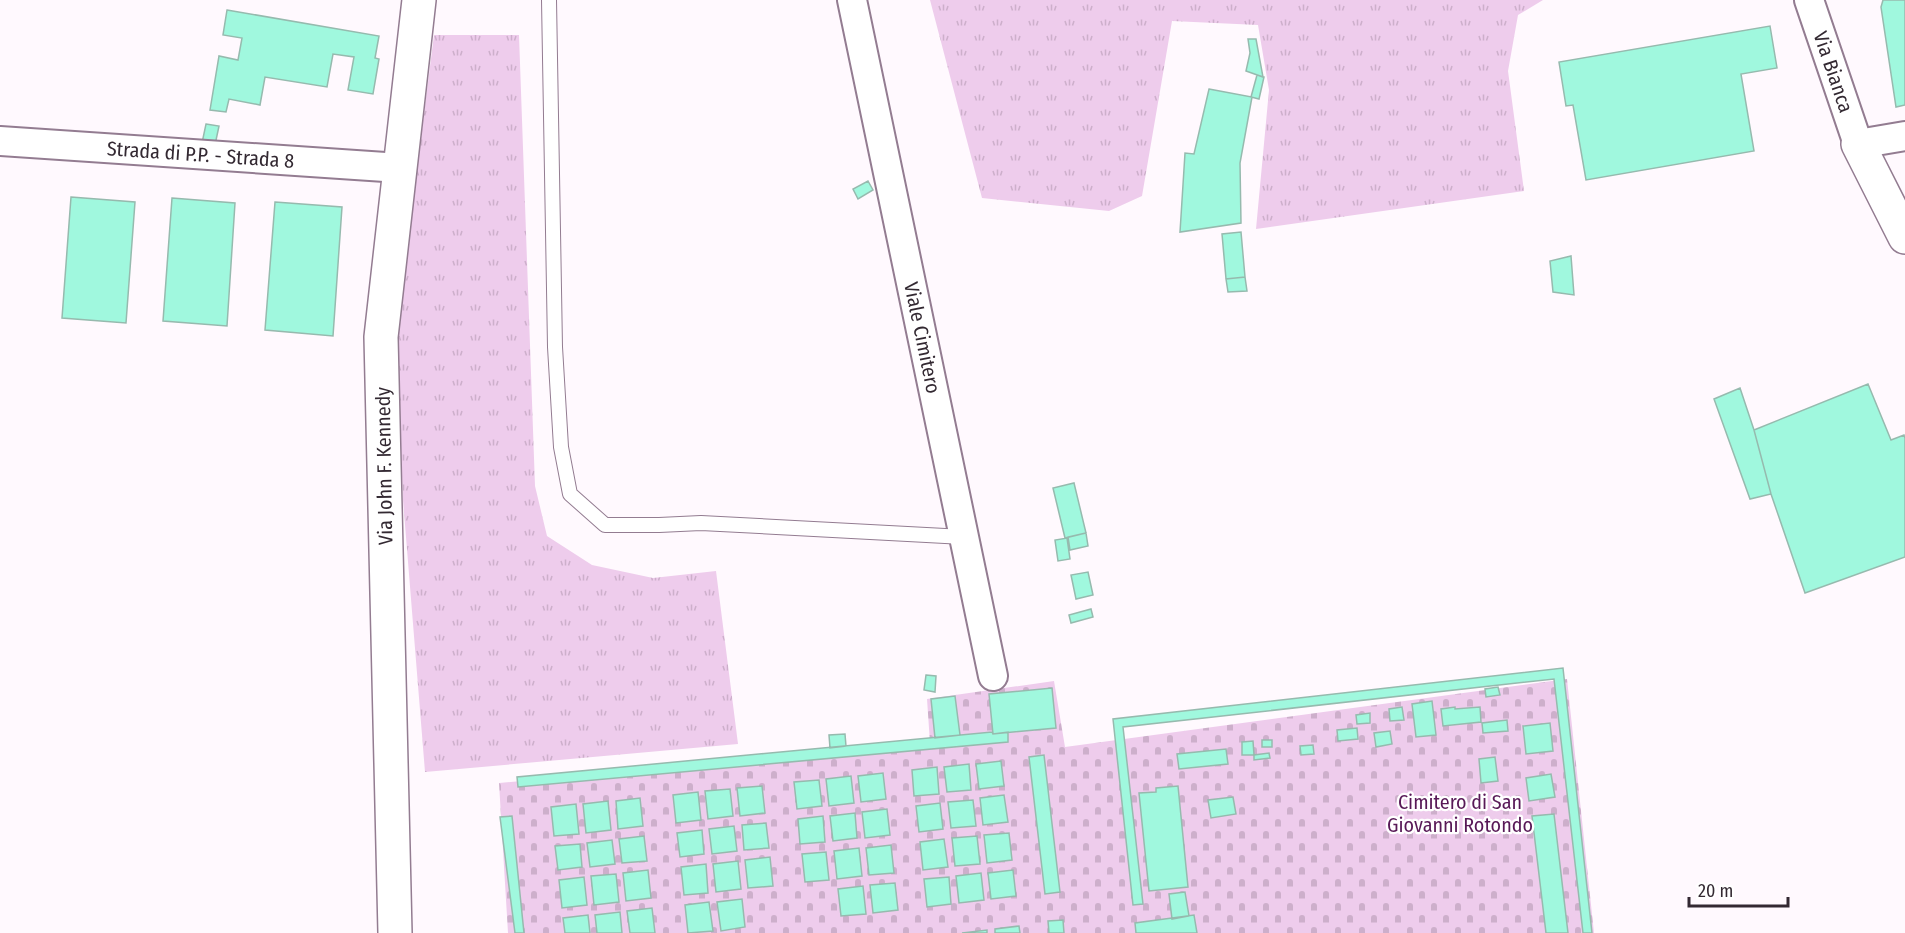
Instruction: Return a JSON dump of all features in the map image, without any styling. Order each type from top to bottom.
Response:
[{"type":"main road","name":"Via John F. Kennedy","points":[[395,933],[381,337],[419,0]]},
{"type":"main road","points":[[1858,144],[1905,237]]},
{"type":"street","name":"Viale Cimitero","points":[[852,0],[993,676]]},
{"type":"street","name":"Via Bianca","points":[[1809,0],[1858,144]]},
{"type":"street","points":[[1858,144],[1905,136]]},
{"type":"street","name":"Strada di P.P. - Strada 8","points":[[0,141],[400,168]]},
{"type":"lane","points":[[549,0],[555,347],[561,447],[570,494],[605,525],[701,523],[964,537]]},
{"type":"green space","points":[[930,0],[1543,0],[1518,15],[1508,71],[1524,191],[1256,229],[1269,90],[1258,25],[1172,21],[1142,196],[1109,211],[982,198]]},
{"type":"green space","points":[[434,35],[519,35],[535,486],[547,536],[592,565],[653,578],[716,571],[738,744],[425,772],[403,500],[396,334]]},
{"type":"green space","name":"Cimitero di San Giovanni Rotondo","points":[[1567,679],[1594,933],[508,933],[499,783],[930,743],[927,699],[1054,681],[1065,747]]},
{"type":"building","points":[[1883,0],[1905,0],[1905,105],[1896,107],[1881,7]]},
{"type":"building","points":[[227,10],[379,36],[375,58],[379,59],[373,94],[348,90],[354,57],[333,54],[327,87],[265,77],[260,105],[229,99],[226,112],[210,110],[219,56],[238,60],[242,38],[223,35]]},
{"type":"building","points":[[1770,26],[1777,68],[1741,74],[1754,151],[1586,180],[1573,105],[1566,106],[1559,62]]},
{"type":"building","points":[[1248,39],[1256,39],[1263,77],[1246,71],[1250,53]]},
{"type":"building","points":[[1257,75],[1264,77],[1259,99],[1251,97]]},
{"type":"building","points":[[1209,89],[1252,97],[1240,163],[1241,223],[1180,232],[1185,153],[1194,154]]},
{"type":"building","points":[[206,124],[219,126],[215,145],[202,143]]},
{"type":"building","points":[[868,181],[873,190],[858,199],[853,189]]},
{"type":"building","points":[[71,197],[135,202],[126,323],[62,318]]},
{"type":"building","points":[[172,198],[235,203],[227,326],[163,321]]},
{"type":"building","points":[[275,202],[342,207],[333,336],[265,330]]},
{"type":"building","points":[[1241,232],[1245,277],[1226,279],[1222,234]]},
{"type":"building","points":[[1571,256],[1574,295],[1553,292],[1550,261]]},
{"type":"building","points":[[1245,277],[1247,291],[1228,292],[1226,279]]},
{"type":"building","points":[[1868,384],[1891,440],[1904,435],[1905,438],[1905,557],[1805,593],[1771,494],[1754,430]]},
{"type":"building","points":[[1740,388],[1771,494],[1750,499],[1714,399]]},
{"type":"building","points":[[1074,483],[1086,533],[1065,538],[1053,488]]},
{"type":"building","points":[[1086,533],[1088,546],[1070,550],[1068,537]]},
{"type":"building","points":[[1067,538],[1070,559],[1058,561],[1055,540]]},
{"type":"building","points":[[1088,572],[1093,595],[1076,599],[1071,575]]},
{"type":"building","points":[[1091,609],[1093,617],[1071,623],[1069,615]]},
{"type":"building","points":[[1563,668],[1592,933],[1583,933],[1554,679],[1123,727],[1143,904],[1133,905],[1113,719]]},
{"type":"building","points":[[926,675],[936,676],[935,692],[924,690]]},
{"type":"building","points":[[1498,687],[1500,695],[1486,697],[1485,689]]},
{"type":"building","points":[[1052,688],[1056,728],[993,734],[989,694]]},
{"type":"building","points":[[955,696],[960,735],[935,738],[931,699]]},
{"type":"building","points":[[1432,701],[1436,735],[1416,737],[1412,704]]},
{"type":"building","points":[[1402,707],[1404,720],[1390,721],[1389,709]]},
{"type":"building","points":[[1455,707],[1455,709],[1480,707],[1481,722],[1443,726],[1441,709]]},
{"type":"building","points":[[1370,713],[1370,723],[1357,724],[1356,715]]},
{"type":"building","points":[[1507,720],[1508,731],[1483,733],[1482,723]]},
{"type":"building","points":[[1550,723],[1553,751],[1526,754],[1523,726]]},
{"type":"building","points":[[1357,728],[1358,739],[1338,741],[1337,730]]},
{"type":"building","points":[[1390,731],[1392,744],[1376,747],[1374,733]]},
{"type":"building","points":[[992,732],[993,734],[1008,732],[1008,742],[518,787],[517,777]]},
{"type":"building","points":[[845,734],[846,746],[830,748],[829,735]]},
{"type":"building","points":[[1262,740],[1272,740],[1272,747],[1262,747]]},
{"type":"building","points":[[1253,741],[1254,755],[1242,755],[1242,742]]},
{"type":"building","points":[[1313,745],[1314,754],[1301,755],[1300,746]]},
{"type":"building","points":[[1226,749],[1228,764],[1179,769],[1177,754]]},
{"type":"building","points":[[1269,753],[1270,758],[1254,760],[1254,755]]},
{"type":"building","points":[[1044,755],[1060,892],[1045,894],[1029,757]]},
{"type":"building","points":[[1495,757],[1498,781],[1481,783],[1479,759]]},
{"type":"building","points":[[1001,761],[1004,786],[979,789],[976,764]]},
{"type":"building","points":[[969,764],[971,790],[947,792],[944,767]]},
{"type":"building","points":[[937,767],[939,794],[914,796],[912,770]]},
{"type":"building","points":[[883,773],[886,799],[861,802],[858,776]]},
{"type":"building","points":[[1551,774],[1555,797],[1529,801],[1526,778]]},
{"type":"building","points":[[851,776],[854,803],[829,806],[826,779]]},
{"type":"building","points":[[819,780],[822,806],[797,809],[794,782]]},
{"type":"building","points":[[762,786],[765,813],[740,816],[737,788]]},
{"type":"building","points":[[1178,786],[1188,887],[1149,891],[1139,793],[1156,792],[1156,788]]},
{"type":"building","points":[[730,789],[733,816],[708,819],[705,791]]},
{"type":"building","points":[[698,792],[701,820],[676,823],[673,795]]},
{"type":"building","points":[[1004,795],[1008,822],[983,825],[980,798]]},
{"type":"building","points":[[1233,797],[1236,814],[1211,818],[1208,800]]},
{"type":"building","points":[[640,798],[643,826],[618,829],[616,801]]},
{"type":"building","points":[[973,800],[976,826],[951,828],[948,802]]},
{"type":"building","points":[[608,801],[611,830],[586,833],[583,804]]},
{"type":"building","points":[[940,803],[943,829],[919,832],[916,806]]},
{"type":"building","points":[[576,804],[579,834],[554,836],[551,807]]},
{"type":"building","points":[[887,809],[890,835],[865,838],[862,812]]},
{"type":"building","points":[[855,813],[857,838],[833,841],[830,816]]},
{"type":"building","points":[[1554,814],[1568,933],[1546,933],[1532,816]]},
{"type":"building","points":[[512,816],[524,933],[515,933],[500,817]]},
{"type":"building","points":[[823,816],[825,842],[800,844],[798,819]]},
{"type":"building","points":[[766,823],[769,848],[744,850],[742,825]]},
{"type":"building","points":[[734,826],[737,851],[712,854],[709,829]]},
{"type":"building","points":[[702,830],[704,854],[680,857],[677,833]]},
{"type":"building","points":[[1009,833],[1012,860],[987,863],[984,835]]},
{"type":"building","points":[[644,836],[647,861],[622,863],[619,839]]},
{"type":"building","points":[[977,836],[980,864],[955,866],[952,838]]},
{"type":"building","points":[[944,839],[948,867],[923,870],[920,842]]},
{"type":"building","points":[[612,840],[615,864],[590,867],[587,843]]},
{"type":"building","points":[[580,844],[582,867],[558,870],[555,846]]},
{"type":"building","points":[[891,845],[894,873],[869,875],[866,848]]},
{"type":"building","points":[[859,848],[862,876],[837,879],[834,851]]},
{"type":"building","points":[[826,852],[829,880],[805,882],[802,854]]},
{"type":"building","points":[[770,857],[773,886],[748,888],[745,860]]},
{"type":"building","points":[[738,861],[741,889],[716,892],[713,864]]},
{"type":"building","points":[[706,864],[708,893],[684,895],[681,867]]},
{"type":"building","points":[[648,870],[651,898],[626,901],[623,873]]},
{"type":"building","points":[[1013,870],[1016,896],[991,899],[988,873]]},
{"type":"building","points":[[981,873],[984,900],[959,903],[956,876]]},
{"type":"building","points":[[616,874],[619,902],[594,905],[591,876]]},
{"type":"building","points":[[584,877],[587,905],[562,908],[559,880]]},
{"type":"building","points":[[949,877],[951,904],[927,907],[924,879]]},
{"type":"building","points":[[895,883],[898,910],[873,913],[870,885]]},
{"type":"building","points":[[863,886],[866,914],[841,916],[838,889]]},
{"type":"building","points":[[1185,892],[1189,916],[1172,919],[1169,894]]},
{"type":"building","points":[[742,899],[745,927],[721,931],[717,902]]},
{"type":"building","points":[[709,902],[713,931],[688,933],[685,905]]},
{"type":"building","points":[[652,908],[655,933],[630,933],[627,911]]},
{"type":"building","points":[[620,912],[622,933],[597,933],[595,915]]},
{"type":"building","points":[[588,915],[590,933],[565,933],[563,918]]},
{"type":"building","points":[[1194,915],[1197,933],[1136,933],[1135,923]]},
{"type":"building","points":[[1063,920],[1064,933],[1049,933],[1048,921]]},
{"type":"building","points":[[1019,926],[1020,933],[995,933],[995,929]]},
{"type":"building","points":[[987,930],[987,933],[962,933]]}]
